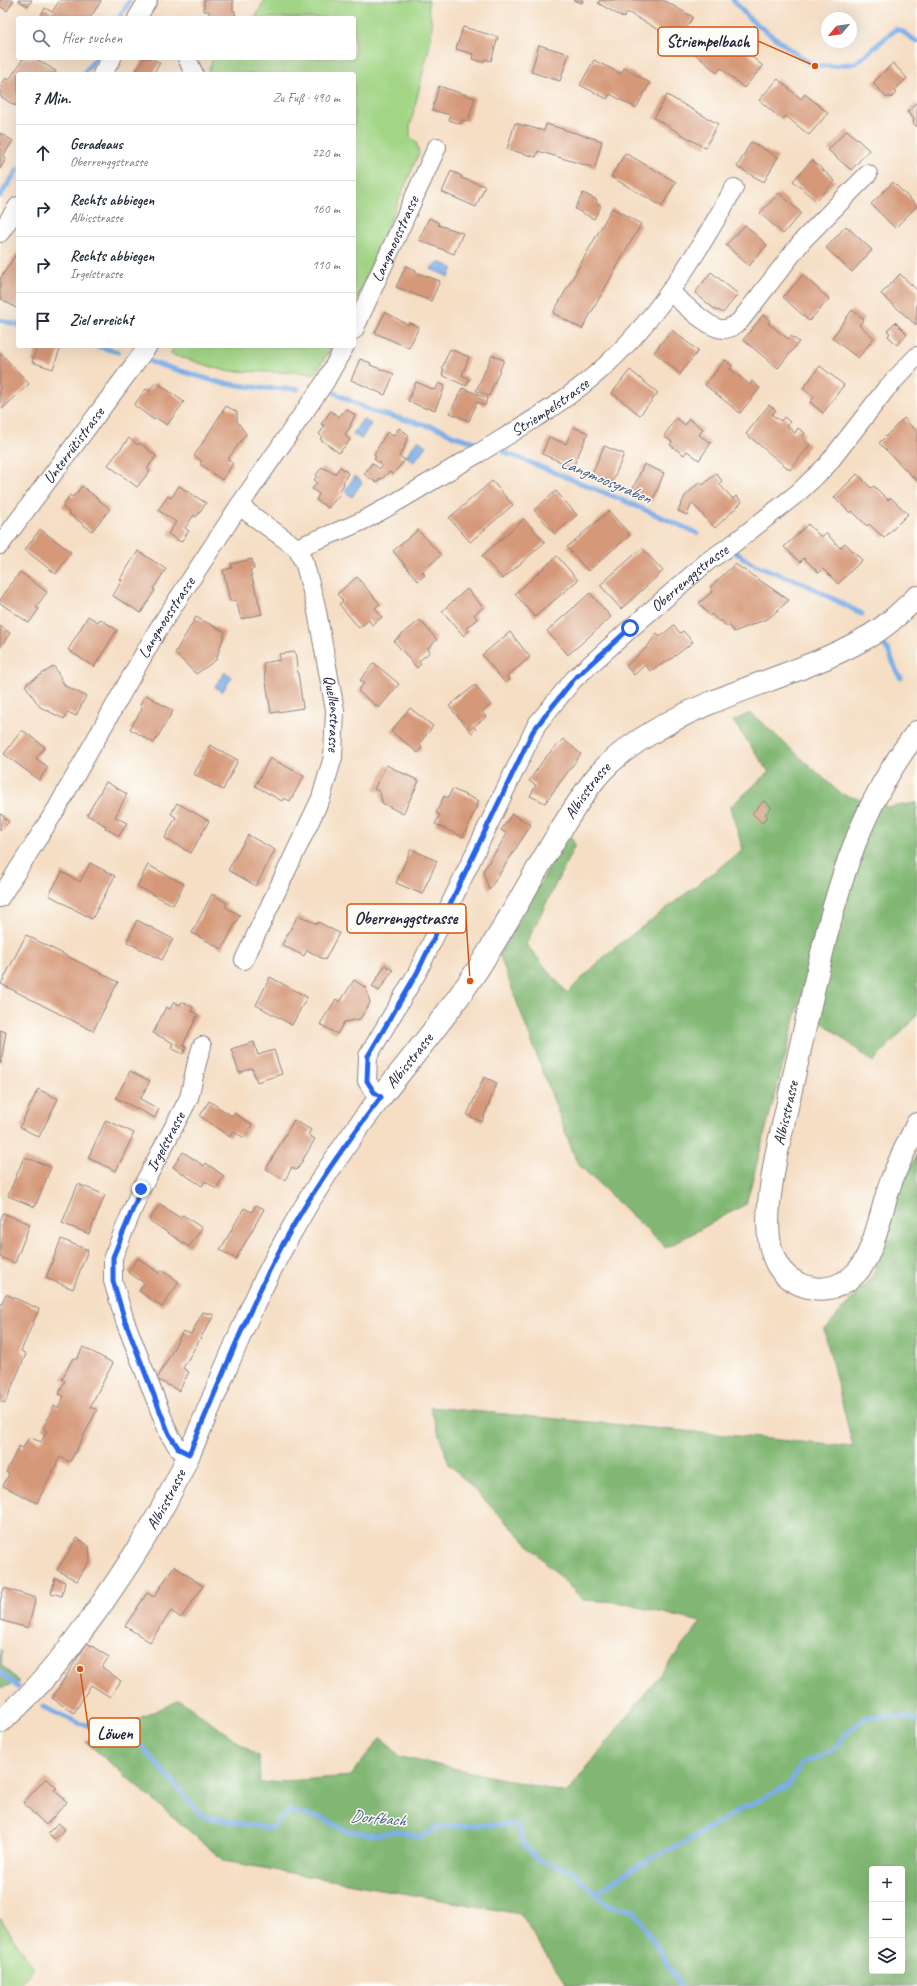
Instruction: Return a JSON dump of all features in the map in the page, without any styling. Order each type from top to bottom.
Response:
[{"type":"main road","name":"Albisstrasse","points":[[0,1722],[36,1690],[79,1635],[114,1585],[167,1501],[189,1454],[241,1331],[273,1264],[299,1217],[338,1155],[381,1097],[438,1027],[470,981],[560,830],[596,777],[634,743],[666,724],[702,706],[839,652],[862,641],[882,629],[917,597]]},
{"type":"main road","name":"Albisstrasse","points":[[917,732],[893,766],[862,823],[847,860],[831,914],[776,1156],[771,1188],[768,1219],[770,1244],[775,1261],[784,1274],[797,1283],[815,1288],[837,1286],[857,1272],[866,1259],[891,1183],[917,1124]]},
{"type":"street","points":[[103,72],[111,60]]},
{"type":"street","points":[[188,60],[193,72]]},
{"type":"street","name":"Langmoosstrasse","points":[[356,326],[437,147]]},
{"type":"street","points":[[670,292],[711,326],[722,329],[732,327],[740,321],[804,240],[868,174]]},
{"type":"street","name":"Striempelstrasse","points":[[296,548],[361,521],[393,505],[543,414],[574,392],[606,366],[640,330],[670,292],[701,244],[734,188]]},
{"type":"street","points":[[0,233],[16,209]]},
{"type":"street","name":"Unterrütistrasse","points":[[0,545],[147,348]]},
{"type":"street","name":"Langmoosstrasse","points":[[0,898],[57,808],[157,631],[239,506],[325,382],[344,348]]},
{"type":"street","name":"Oberrenggstrasse","points":[[381,1097],[374,1092],[367,1081],[368,1056],[417,973],[537,724],[574,679],[708,561],[733,544],[799,492],[827,465],[886,389],[917,356]]},
{"type":"street","name":"Quellenstrasse","points":[[239,506],[296,548],[306,565],[335,710],[333,757],[321,798],[244,960]]},
{"type":"street","name":"Irgelstrasse","points":[[189,1454],[179,1449],[169,1434],[125,1321],[113,1281],[113,1257],[141,1189],[189,1098],[196,1062],[202,1046]]},
{"type":"green space","points":[[265,0],[429,0],[428,6],[432,24],[431,39],[410,127],[410,137],[416,141],[419,153],[356,300],[356,72],[208,72],[212,60],[356,60],[356,16],[256,16]]},
{"type":"green space","points":[[174,348],[331,348],[315,373],[226,371],[170,354]]},
{"type":"green space","points":[[751,713],[841,794],[888,807],[917,803],[917,1015],[873,1062],[799,1004],[746,1204],[666,1248],[577,1163],[499,954],[569,834],[575,845],[526,944],[567,993],[608,953],[743,850],[730,807],[769,772],[733,721]]},
{"type":"green space","points":[[917,1154],[917,1986],[567,1986],[520,1914],[224,1861],[86,1742],[180,1700],[259,1757],[260,1783],[351,1776],[381,1737],[401,1757],[567,1793],[701,1622],[617,1602],[583,1600],[449,1464],[430,1407],[853,1447],[824,1330],[873,1275],[900,1190]]},
{"type":"green space","points":[[0,1649],[2,1651],[1,1665],[20,1682],[1,1688],[0,1686]]},
{"type":"green space","points":[[0,1918],[34,1969],[17,1986],[0,1986]]},
{"type":"water","points":[[439,262],[453,268],[449,277],[431,269]]},
{"type":"water","points":[[363,419],[371,424],[361,439],[353,434]]},
{"type":"water","points":[[418,440],[426,446],[414,462],[406,456]]},
{"type":"water","points":[[355,476],[362,482],[352,497],[345,491]]},
{"type":"water","points":[[225,672],[232,677],[222,692],[215,687]]},
{"type":"building","points":[[0,0],[14,0],[7,11],[0,6]]},
{"type":"building","points":[[18,0],[32,0],[28,6]]},
{"type":"building","points":[[60,0],[101,1],[91,16],[40,16],[45,8],[52,12]]},
{"type":"building","points":[[204,0],[233,0],[233,11],[235,11],[235,16],[209,16],[209,11],[204,11]]},
{"type":"building","points":[[573,0],[583,0],[582,3]]},
{"type":"building","points":[[600,0],[663,0],[693,17],[679,41],[627,12],[624,18],[598,3]]},
{"type":"building","points":[[463,27],[498,37],[491,61],[485,59],[484,62],[472,59],[473,54],[456,49]]},
{"type":"building","points":[[713,32],[736,52],[740,47],[763,66],[744,88],[721,68],[717,73],[694,53]]},
{"type":"building","points":[[539,45],[569,54],[560,81],[531,72]]},
{"type":"building","points":[[22,60],[38,60],[56,71],[16,72],[15,106],[0,96],[0,87],[6,78],[9,80]]},
{"type":"building","points":[[143,60],[155,60],[160,63],[154,72],[135,72]]},
{"type":"building","points":[[594,60],[621,74],[624,68],[650,83],[636,108],[610,94],[607,99],[580,85]]},
{"type":"building","points":[[893,63],[907,78],[894,91],[896,93],[891,98],[889,96],[887,98],[873,83]]},
{"type":"building","points":[[778,79],[801,99],[805,94],[828,113],[809,135],[786,116],[782,120],[759,100]]},
{"type":"building","points":[[439,86],[475,98],[468,121],[462,120],[461,124],[449,120],[450,115],[432,110]]},
{"type":"building","points":[[667,95],[718,124],[705,148],[654,118]]},
{"type":"building","points":[[917,102],[917,127],[913,123],[914,119],[907,112]]},
{"type":"building","points":[[515,123],[544,131],[546,124],[602,141],[595,168],[538,151],[536,157],[507,149]]},
{"type":"building","points":[[847,130],[869,150],[851,170],[828,150]]},
{"type":"building","points":[[0,133],[13,141],[3,156],[6,159],[0,169]]},
{"type":"building","points":[[751,142],[778,157],[764,182],[737,167]]},
{"type":"building","points":[[625,153],[676,182],[662,206],[611,177]]},
{"type":"building","points":[[812,160],[835,181],[816,201],[793,181]]},
{"type":"building","points":[[451,171],[462,176],[461,178],[485,186],[476,207],[442,192]]},
{"type":"building","points":[[893,182],[917,206],[895,228],[871,204]]},
{"type":"building","points":[[583,193],[597,200],[596,203],[601,206],[594,219],[575,209]]},
{"type":"building","points":[[779,193],[801,213],[783,234],[760,213]]},
{"type":"building","points":[[612,208],[641,224],[582,329],[553,313]]},
{"type":"building","points":[[429,218],[439,223],[438,225],[463,233],[454,254],[419,240]]},
{"type":"building","points":[[745,225],[767,245],[749,266],[726,245]]},
{"type":"building","points":[[846,226],[872,250],[852,272],[826,248]]},
{"type":"building","points":[[16,254],[16,308],[0,298],[0,279]]},
{"type":"building","points":[[406,266],[416,270],[415,272],[440,281],[431,301],[396,287]]},
{"type":"building","points":[[711,272],[738,294],[723,313],[718,310],[717,311],[695,293]]},
{"type":"building","points":[[900,274],[917,290],[916,325],[881,294]]},
{"type":"building","points":[[803,275],[829,299],[809,321],[783,297]]},
{"type":"building","points":[[852,310],[864,319],[859,325],[874,338],[858,358],[832,338]]},
{"type":"building","points":[[385,312],[408,325],[409,323],[419,327],[409,348],[375,333]]},
{"type":"building","points":[[763,315],[770,320],[768,323],[788,339],[791,336],[799,342],[778,368],[743,340]]},
{"type":"building","points":[[895,322],[907,334],[897,345],[888,336],[890,333],[887,331]]},
{"type":"building","points":[[672,330],[698,351],[680,374],[654,352]]},
{"type":"building","points":[[36,348],[60,349],[53,369],[32,362]]},
{"type":"building","points":[[450,349],[469,357],[462,375],[469,379],[466,386],[442,375],[444,369],[442,368]]},
{"type":"building","points":[[0,352],[29,384],[2,409],[0,407]]},
{"type":"building","points":[[492,355],[504,360],[489,396],[476,391]]},
{"type":"building","points":[[360,359],[371,363],[370,365],[394,374],[385,395],[351,380]]},
{"type":"building","points":[[725,360],[732,366],[730,369],[750,385],[752,381],[760,388],[740,413],[705,385]]},
{"type":"building","points":[[820,366],[844,385],[823,413],[810,402],[814,397],[803,388]]},
{"type":"building","points":[[630,370],[658,393],[640,415],[612,393]]},
{"type":"building","points":[[156,382],[184,402],[167,425],[156,418],[154,420],[134,405],[146,389],[149,391]]},
{"type":"building","points":[[416,382],[435,390],[439,383],[445,386],[435,410],[427,407],[427,409],[408,401]]},
{"type":"building","points":[[462,388],[487,398],[485,406],[477,402],[469,421],[450,413]]},
{"type":"building","points":[[769,405],[776,410],[772,415],[781,421],[784,417],[790,422],[787,426],[795,433],[798,428],[805,433],[802,438],[810,445],[790,470],[746,434]]},
{"type":"building","points":[[226,406],[237,412],[237,421],[246,434],[228,459],[233,464],[222,480],[200,464],[202,461],[194,456]]},
{"type":"building","points":[[346,409],[355,415],[351,426],[345,435],[350,440],[339,453],[320,439],[322,437],[319,434],[325,426],[321,424],[331,411],[339,417]]},
{"type":"building","points":[[676,418],[685,425],[689,419],[703,429],[699,435],[711,443],[699,460],[687,451],[684,455],[670,445],[672,442],[664,436]]},
{"type":"building","points":[[904,418],[917,432],[917,481],[879,443]]},
{"type":"building","points":[[573,427],[588,433],[573,467],[542,454],[549,437],[566,444]]},
{"type":"building","points":[[399,428],[409,435],[404,446],[405,447],[399,456],[405,460],[393,474],[389,472],[382,479],[380,478],[377,483],[364,474],[372,463],[380,469],[382,465],[374,459],[376,457],[374,454],[387,432],[393,436]]},
{"type":"building","points":[[129,438],[138,445],[140,443],[156,456],[147,469],[150,471],[137,487],[108,465]]},
{"type":"building","points":[[604,446],[624,454],[611,485],[591,476]]},
{"type":"building","points":[[644,464],[664,473],[652,502],[631,493]]},
{"type":"building","points":[[322,467],[335,474],[340,467],[348,473],[339,492],[341,493],[328,508],[316,500],[319,494],[312,489],[317,482],[314,480],[317,476],[316,475]]},
{"type":"building","points":[[716,473],[722,481],[719,484],[733,499],[736,496],[742,502],[715,528],[693,504],[691,505],[687,515],[678,511],[685,496],[700,482],[703,485]]},
{"type":"building","points":[[857,474],[871,488],[874,486],[888,500],[891,498],[908,514],[884,538],[869,524],[867,526],[852,511],[850,513],[834,497]]},
{"type":"building","points":[[492,481],[513,505],[470,542],[449,518]]},
{"type":"building","points":[[82,486],[110,509],[92,531],[68,513],[69,512],[62,506],[70,495],[73,497]]},
{"type":"building","points":[[179,486],[206,503],[196,517],[194,515],[185,528],[189,531],[181,542],[168,534],[176,522],[158,510],[168,496],[171,498]]},
{"type":"building","points":[[556,491],[577,515],[555,534],[534,510]]},
{"type":"building","points":[[609,511],[630,535],[588,571],[567,547]]},
{"type":"building","points":[[524,519],[545,542],[503,579],[482,556]]},
{"type":"building","points":[[808,524],[821,537],[826,533],[840,548],[845,543],[862,560],[838,584],[823,569],[819,573],[804,558],[800,562],[784,547]]},
{"type":"building","points":[[40,529],[71,552],[56,574],[25,550]]},
{"type":"building","points":[[418,530],[441,555],[422,572],[425,575],[418,581],[393,551]]},
{"type":"building","points":[[642,548],[663,571],[621,609],[600,585]]},
{"type":"building","points":[[138,551],[166,569],[153,589],[155,590],[141,613],[113,596],[122,580],[120,579]]},
{"type":"building","points":[[557,556],[578,580],[535,617],[515,594]]},
{"type":"building","points":[[252,559],[254,569],[250,570],[262,614],[241,619],[236,600],[230,601],[223,570],[232,568],[231,564]]},
{"type":"building","points":[[735,564],[789,600],[769,618],[734,632],[729,625],[727,627],[721,620],[719,622],[712,614],[710,616],[699,603],[713,591],[710,587]]},
{"type":"building","points":[[20,572],[47,592],[36,607],[39,609],[29,623],[0,603],[0,600]]},
{"type":"building","points":[[357,577],[380,604],[375,608],[382,617],[372,625],[369,620],[359,628],[339,604],[343,601],[337,594]]},
{"type":"building","points":[[467,589],[483,607],[474,615],[477,619],[466,628],[469,631],[464,636],[442,611]]},
{"type":"building","points":[[590,593],[611,617],[568,655],[547,631]]},
{"type":"building","points":[[88,616],[98,622],[100,619],[117,630],[94,667],[68,650]]},
{"type":"building","points":[[196,617],[225,632],[216,660],[196,674],[175,653]]},
{"type":"building","points":[[420,620],[437,640],[428,648],[430,652],[419,661],[421,664],[417,668],[394,641]]},
{"type":"building","points":[[674,625],[680,633],[683,631],[693,642],[671,659],[650,671],[645,665],[634,675],[626,666],[647,647],[657,633],[660,637]]},
{"type":"building","points":[[0,626],[10,633],[0,648]]},
{"type":"building","points":[[510,632],[530,657],[507,676],[510,679],[505,683],[482,655]]},
{"type":"building","points":[[295,652],[303,708],[271,713],[263,663],[280,660],[279,654]]},
{"type":"building","points":[[374,663],[399,684],[379,708],[358,691],[364,683],[360,680]]},
{"type":"building","points":[[54,666],[65,686],[86,696],[76,716],[68,712],[64,719],[40,707],[25,685]]},
{"type":"building","points":[[475,685],[491,705],[482,712],[486,717],[473,727],[476,729],[472,733],[449,706]]},
{"type":"building","points":[[146,695],[173,711],[154,743],[130,729],[142,709],[140,704]]},
{"type":"building","points":[[410,708],[433,726],[419,744],[422,747],[418,753],[391,731]]},
{"type":"building","points":[[22,730],[45,747],[36,758],[48,767],[39,780],[4,754]]},
{"type":"building","points":[[563,739],[581,754],[545,803],[530,796],[536,785],[529,781],[544,759]]},
{"type":"building","points":[[210,745],[238,760],[223,790],[194,774]]},
{"type":"building","points":[[270,758],[304,776],[290,801],[284,798],[282,801],[255,786]]},
{"type":"building","points":[[386,765],[419,781],[403,814],[382,803],[380,792],[374,789]]},
{"type":"building","points":[[106,782],[127,794],[115,817],[127,823],[119,836],[105,828],[106,826],[87,815]]},
{"type":"building","points":[[452,789],[479,801],[463,837],[435,824],[440,815],[436,813],[444,796],[448,798]]},
{"type":"building","points":[[764,801],[772,808],[765,814],[768,817],[762,823],[752,813]]},
{"type":"building","points":[[177,803],[209,821],[191,853],[165,838],[176,817],[171,814]]},
{"type":"building","points":[[0,813],[9,822],[0,831]]},
{"type":"building","points":[[512,814],[531,825],[489,890],[483,871],[507,834],[501,830]]},
{"type":"building","points":[[248,835],[275,850],[256,886],[228,870]]},
{"type":"building","points":[[411,849],[437,861],[422,894],[396,883]]},
{"type":"building","points":[[90,863],[115,876],[92,919],[49,895],[62,872],[80,882]]},
{"type":"building","points":[[148,865],[184,884],[173,905],[137,886]]},
{"type":"building","points":[[212,894],[227,903],[225,907],[240,915],[222,949],[192,933]]},
{"type":"building","points":[[298,915],[317,924],[318,922],[339,933],[325,960],[307,950],[304,956],[282,945]]},
{"type":"building","points":[[137,920],[173,939],[162,960],[127,942]]},
{"type":"building","points":[[26,935],[118,982],[93,1031],[1,984]]},
{"type":"building","points":[[385,965],[393,970],[379,991],[372,987]]},
{"type":"building","points":[[270,977],[307,997],[292,1025],[256,1005]]},
{"type":"building","points":[[354,980],[366,988],[370,1003],[360,1019],[344,1022],[337,1034],[320,1024],[336,999],[340,1002]]},
{"type":"building","points":[[174,1002],[180,1005],[182,1002],[193,1007],[191,1011],[198,1014],[183,1045],[186,1047],[183,1054],[171,1048],[173,1043],[153,1033],[166,1007],[170,1009]]},
{"type":"building","points":[[0,1030],[6,1032],[1,1063],[0,1063]]},
{"type":"building","points":[[254,1042],[258,1055],[274,1050],[282,1074],[257,1082],[252,1068],[239,1073],[231,1049]]},
{"type":"building","points":[[130,1071],[150,1081],[140,1099],[159,1109],[155,1118],[116,1098]]},
{"type":"building","points":[[484,1077],[497,1083],[482,1122],[467,1115]]},
{"type":"building","points":[[38,1089],[58,1099],[39,1137],[20,1127]]},
{"type":"building","points":[[209,1101],[232,1116],[234,1113],[252,1125],[244,1138],[233,1131],[230,1137],[200,1116]]},
{"type":"building","points":[[106,1120],[134,1133],[116,1171],[88,1158]]},
{"type":"building","points":[[294,1120],[311,1130],[308,1135],[315,1139],[297,1170],[292,1167],[285,1180],[266,1169]]},
{"type":"building","points":[[183,1152],[204,1166],[206,1163],[224,1176],[216,1189],[205,1181],[202,1186],[173,1167]]},
{"type":"building","points":[[24,1157],[51,1167],[35,1207],[8,1196]]},
{"type":"building","points":[[78,1184],[105,1195],[89,1234],[62,1223]]},
{"type":"building","points":[[160,1204],[180,1218],[183,1215],[202,1228],[189,1247],[149,1220]]},
{"type":"building","points":[[256,1205],[264,1209],[236,1259],[220,1250],[244,1208],[252,1212]]},
{"type":"building","points":[[3,1213],[30,1224],[15,1263],[0,1257],[0,1221]]},
{"type":"building","points":[[61,1239],[88,1250],[73,1289],[46,1278]]},
{"type":"building","points":[[138,1258],[159,1273],[161,1270],[179,1282],[162,1307],[139,1291],[144,1283],[128,1272]]},
{"type":"building","points":[[6,1294],[39,1309],[21,1351],[26,1354],[5,1403],[0,1401],[0,1307]]},
{"type":"building","points":[[203,1312],[214,1315],[183,1368],[189,1372],[179,1391],[157,1379],[183,1331],[191,1334]]},
{"type":"building","points":[[83,1347],[113,1363],[90,1407],[97,1410],[70,1462],[60,1457],[37,1503],[3,1486],[9,1474],[6,1472],[19,1446],[23,1448],[29,1437],[41,1442],[47,1431],[43,1428],[54,1406],[58,1408],[64,1396],[59,1394],[65,1381],[62,1379],[73,1358],[77,1359]]},
{"type":"building","points":[[77,1538],[89,1546],[90,1559],[77,1581],[57,1570]]},
{"type":"building","points":[[174,1566],[203,1586],[181,1618],[171,1611],[150,1642],[125,1626],[147,1593],[154,1597]]},
{"type":"building","points":[[55,1578],[65,1582],[62,1596],[51,1593]]},
{"type":"building","points":[[4,1588],[36,1598],[28,1628],[0,1620],[0,1602]]},
{"type":"building","points":[[87,1643],[109,1657],[102,1667],[121,1681],[110,1697],[91,1685],[74,1713],[52,1698]]},
{"type":"building","points":[[46,1778],[57,1788],[54,1790],[67,1802],[46,1825],[23,1803]]},
{"type":"building","points":[[58,1823],[65,1829],[54,1839],[48,1833]]},
{"type":"waterway","points":[[733,0],[750,19],[815,66],[833,66],[856,63],[896,29],[902,31],[917,42]]},
{"type":"waterway","points":[[120,16],[129,2]]},
{"type":"waterway","points":[[85,72],[94,60]]},
{"type":"waterway","points":[[0,196],[16,172]]},
{"type":"waterway","name":"Langmoosgraben","points":[[0,320],[16,324]]},
{"type":"waterway","name":"Langmoosgraben","points":[[104,348],[118,352]]},
{"type":"waterway","name":"Langmoosgraben","points":[[151,362],[221,383],[262,388],[298,389]]},
{"type":"waterway","name":"Langmoosgraben","points":[[331,391],[371,411],[441,429],[454,436],[475,442]]},
{"type":"waterway","name":"Langmoosgraben","points":[[504,452],[625,501],[697,533]]},
{"type":"waterway","name":"Langmoosgraben","points":[[735,552],[751,563],[807,585],[862,614]]},
{"type":"waterway","name":"Langmoosgraben","points":[[883,644],[889,652],[901,678]]},
{"type":"waterway","points":[[0,1672],[18,1687]]},
{"type":"waterway","name":"Dorfbach","points":[[43,1707],[81,1724],[112,1728],[140,1744],[202,1816],[270,1829],[288,1811],[324,1819],[344,1830],[374,1835],[398,1831],[420,1837],[438,1827],[517,1824],[525,1846],[537,1859],[572,1871],[608,1905],[635,1911],[681,1986]]},
{"type":"waterway","points":[[596,1894],[618,1878],[663,1852],[687,1842],[740,1810],[789,1785],[802,1764],[833,1751],[845,1735],[865,1717],[899,1717],[917,1720]]},
{"type":"place","name":"Striempelbach","points":[[815,66]]},
{"type":"place","name":"Oberrenggstrasse","points":[[470,981]]},
{"type":"place","name":"Löwen","points":[[80,1669]]},
{"type":"route","points":[[141,1189],[113,1257],[113,1281],[125,1321],[169,1434],[179,1449],[189,1454],[252,1306],[273,1264],[299,1217],[338,1155],[381,1097],[374,1092],[367,1081],[368,1056],[417,973],[533,731],[574,679],[630,628]]}]
